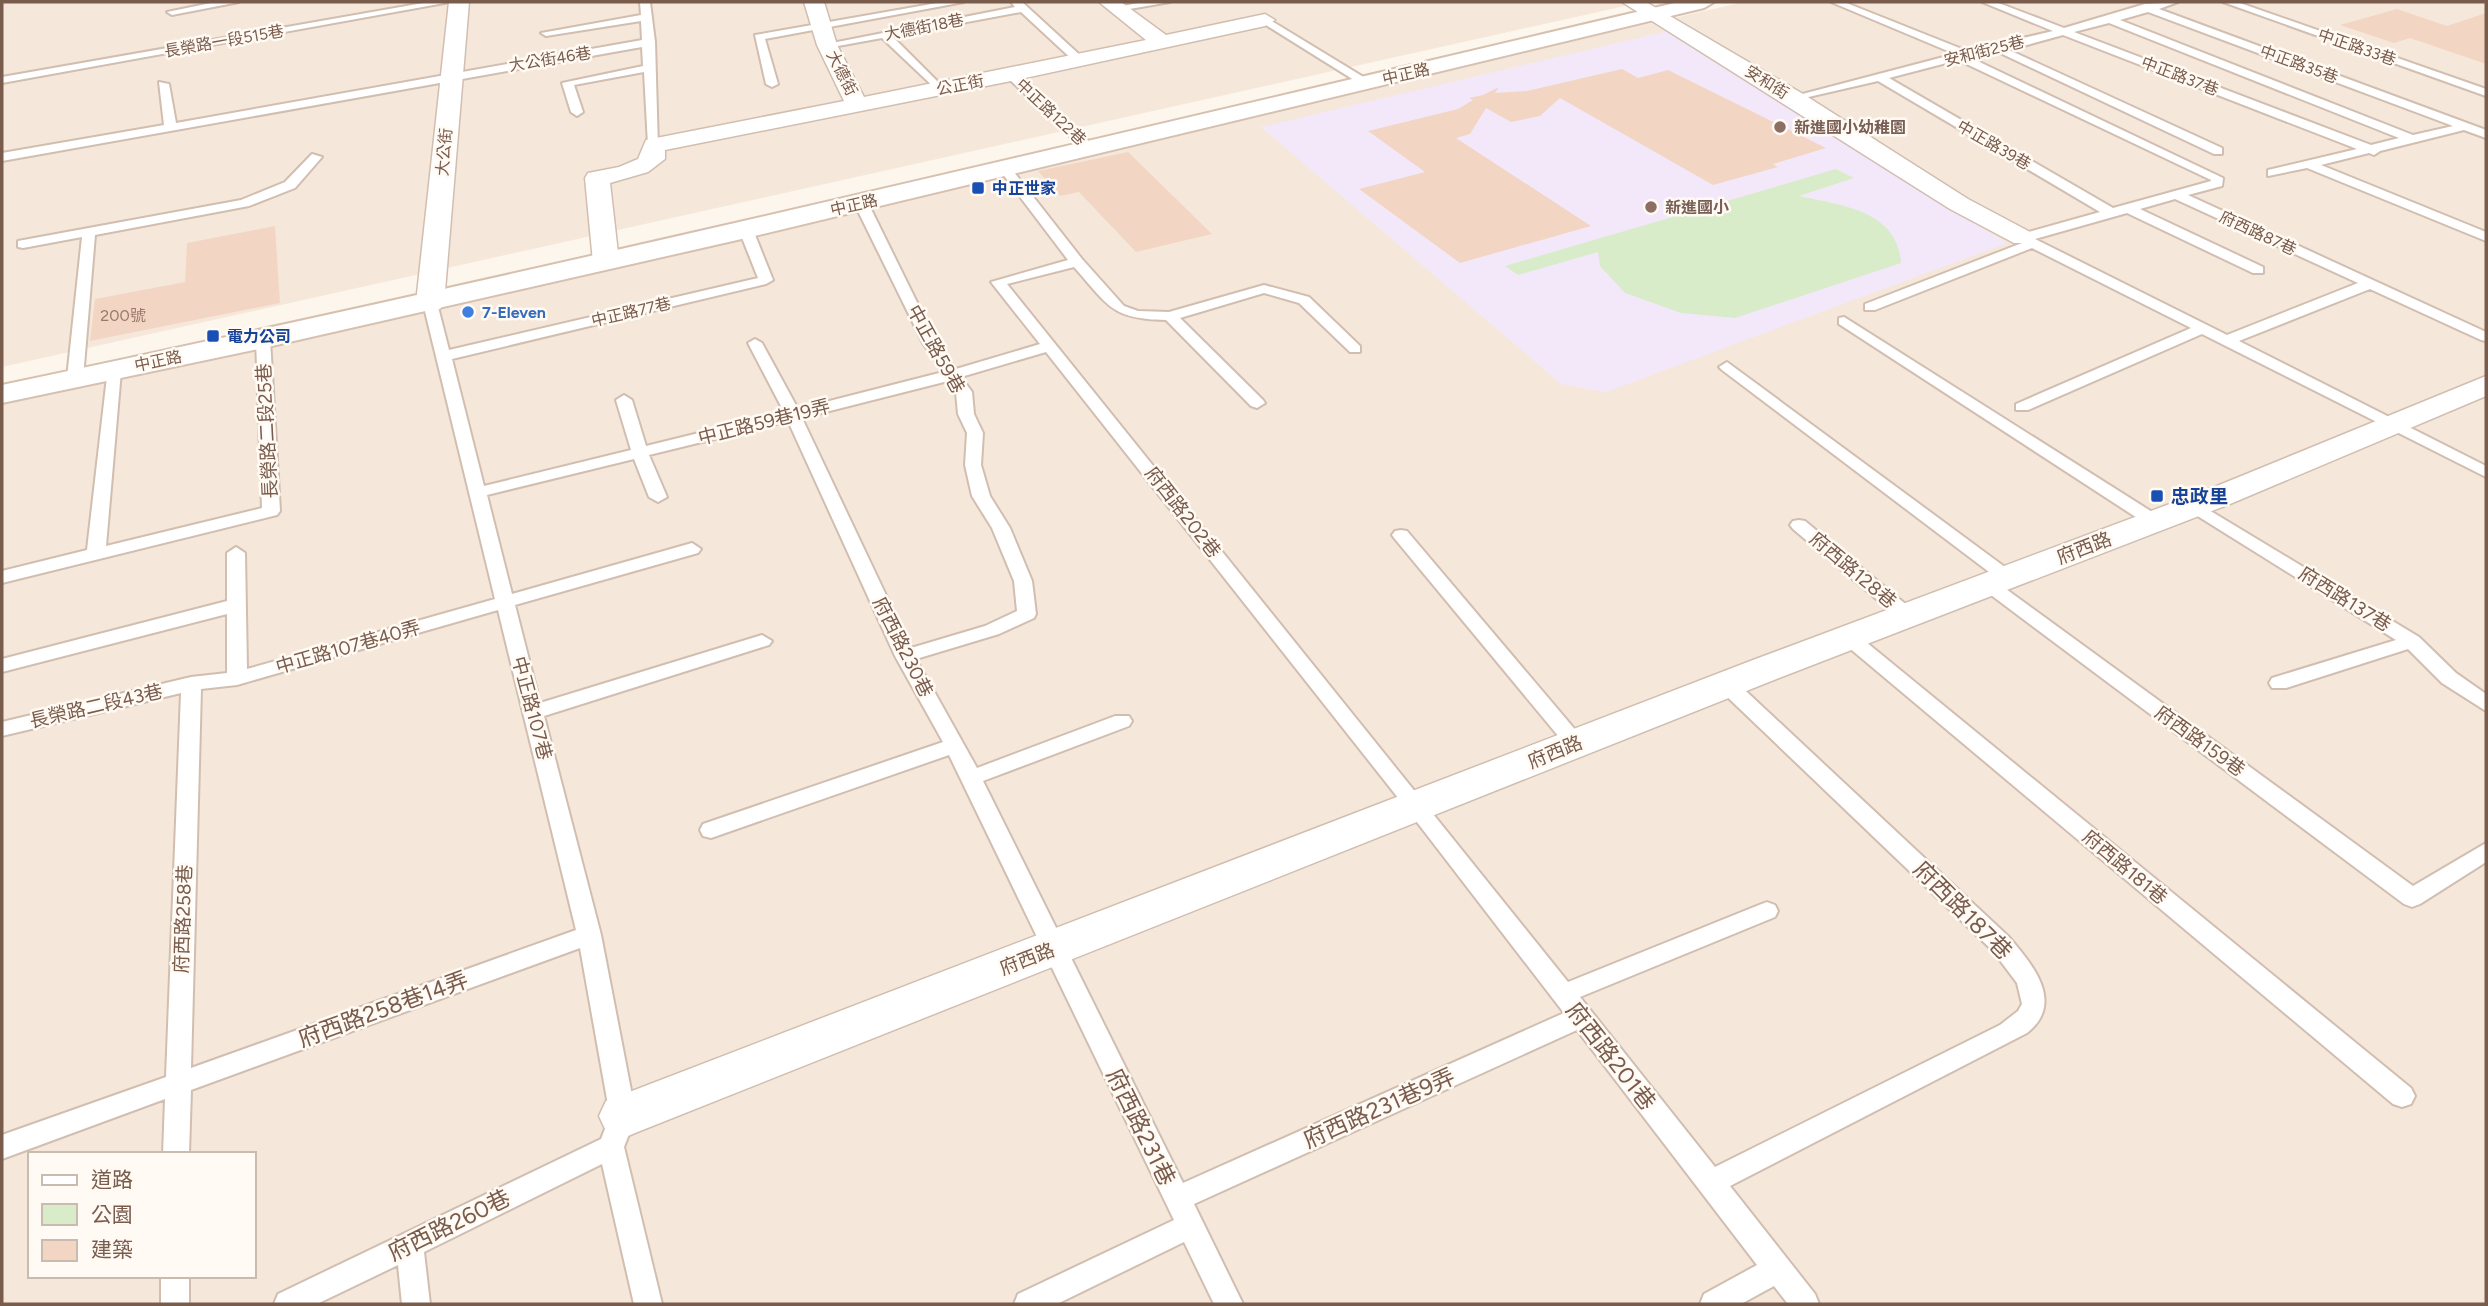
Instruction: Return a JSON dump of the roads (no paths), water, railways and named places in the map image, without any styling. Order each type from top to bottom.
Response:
[{"type":"street","name":"大公街","points":[[430,303],[459,2]]},
{"type":"street","name":"大德街","points":[[814,2],[825,36],[857,105]]},
{"type":"street","name":"安和街","points":[[1632,2],[1656,13],[1959,204],[2028,241]]},
{"type":"street","name":"中正路","points":[[2,394],[430,303],[1006,170],[1704,2]]},
{"type":"street","points":[[1114,5],[1163,42]]},
{"type":"street","name":"公正街","points":[[654,145],[1011,75],[1163,42],[1268,11]]},
{"type":"street","points":[[606,262],[597,178],[635,171],[653,159],[654,145]]},
{"type":"street","name":"府西路","points":[[617,1131],[1053,948],[1726,684],[2194,506],[2397,425],[2486,385]]},
{"type":"lane","points":[[172,11],[228,2]]},
{"type":"lane","name":"長榮路一段515巷","points":[[2,80],[446,2]]},
{"type":"lane","points":[[645,2],[650,42],[654,145]]},
{"type":"lane","points":[[772,84],[759,37],[825,36],[959,2]]},
{"type":"lane","points":[[1114,5],[1165,2]]},
{"type":"lane","points":[[1836,2],[1962,55],[2217,178],[2217,183],[2108,211],[2028,241],[1870,307]]},
{"type":"lane","name":"中正路37巷","points":[[1987,2],[2374,151]]},
{"type":"lane","name":"中正路35巷","points":[[2131,2],[2486,134]]},
{"type":"lane","name":"安和街25巷","points":[[1795,99],[1962,55],[1999,49],[2173,2]]},
{"type":"lane","name":"中正路33巷","points":[[2228,2],[2486,93]]},
{"type":"lane","points":[[1019,5],[1079,60]]},
{"type":"lane","name":"大德街18巷","points":[[825,36],[884,35],[1019,5]]},
{"type":"lane","points":[[1268,11],[1366,83]]},
{"type":"lane","points":[[546,33],[646,17]]},
{"type":"lane","points":[[2108,18],[2414,140]]},
{"type":"lane","points":[[884,35],[939,89]]},
{"type":"lane","name":"大公街46巷","points":[[451,75],[650,42]]},
{"type":"lane","points":[[1999,49],[2218,151]]},
{"type":"lane","points":[[577,112],[568,83],[650,68]]},
{"type":"lane","points":[[2,157],[451,75]]},
{"type":"lane","name":"中正路122巷","points":[[1011,75],[1090,149]]},
{"type":"lane","name":"中正路39巷","points":[[1881,78],[2108,211]]},
{"type":"lane","points":[[163,83],[171,128]]},
{"type":"lane","points":[[2272,173],[2374,151],[2466,126]]},
{"type":"lane","points":[[23,244],[244,203],[290,185],[316,157]]},
{"type":"lane","points":[[2311,165],[2486,237]]},
{"type":"lane","points":[[1006,170],[1077,262],[1119,309],[1137,315],[1170,316],[1264,289],[1304,300],[1354,349]]},
{"type":"lane","name":"府西路87巷","points":[[2175,194],[2486,337]]},
{"type":"lane","name":"中正路59巷","points":[[861,203],[930,343],[964,392],[966,414],[975,433],[973,465],[981,496],[1001,528],[1023,582],[1027,614],[992,630],[905,656]]},
{"type":"lane","points":[[2125,206],[2258,270]]},
{"type":"lane","name":"中正路77巷","points":[[443,356],[766,280],[746,230]]},
{"type":"lane","points":[[75,378],[89,231]]},
{"type":"lane","points":[[2028,241],[2229,340],[2486,472]]},
{"type":"lane","name":"府西路202巷","points":[[1077,262],[998,282],[1418,807]]},
{"type":"lane","points":[[2229,340],[2369,284]]},
{"type":"lane","name":"中正路107巷","points":[[430,303],[590,935],[617,1131],[648,1304]]},
{"type":"lane","points":[[1170,316],[1257,404]]},
{"type":"lane","points":[[1844,321],[2154,521]]},
{"type":"lane","points":[[2022,407],[2204,328]]},
{"type":"lane","name":"長榮路二段25巷","points":[[2,578],[271,511],[263,340]]},
{"type":"lane","name":"府西路230巷","points":[[755,343],[793,415],[905,656],[955,745],[1053,948]]},
{"type":"lane","name":"中正路59巷19弄","points":[[476,493],[793,415],[1051,346]]},
{"type":"lane","name":"府西路159巷","points":[[1727,367],[1998,581],[2412,898],[2486,851]]},
{"type":"lane","points":[[96,554],[113,371]]},
{"type":"lane","points":[[624,400],[640,453],[658,496]]},
{"type":"lane","name":"府西路137巷","points":[[2194,506],[2412,641],[2449,678],[2486,704]]},
{"type":"lane","name":"府西路128巷","points":[[1799,525],[1907,615]]},
{"type":"lane","points":[[1401,534],[1576,744]]},
{"type":"lane","name":"中正路107巷40弄","points":[[191,684],[237,678],[692,549]]},
{"type":"lane","points":[[236,553],[237,678]]},
{"type":"lane","points":[[2,665],[237,605]]},
{"type":"lane","name":"府西路181巷","points":[[1848,638],[2402,1096]]},
{"type":"lane","points":[[533,712],[762,641]]},
{"type":"lane","points":[[2279,682],[2412,641]]},
{"type":"lane","name":"長榮路二段43巷","points":[[2,729],[191,684]]},
{"type":"lane","name":"府西路258巷","points":[[177,1152],[191,684]]},
{"type":"lane","name":"府西路187巷","points":[[1710,1182],[2009,1032],[2031,1014],[2035,1000],[2025,972],[2001,944],[1726,684]]},
{"type":"lane","points":[[971,778],[1122,722]]},
{"type":"lane","points":[[711,830],[955,745]]},
{"type":"lane","name":"府西路201巷","points":[[1418,807],[1805,1304]]},
{"type":"lane","points":[[1563,994],[1767,911]]},
{"type":"lane","name":"府西路258巷14弄","points":[[177,1084],[590,935]]},
{"type":"lane","name":"府西路231巷","points":[[1053,948],[1230,1304]]},
{"type":"lane","name":"府西路231巷9弄","points":[[1176,1199],[1581,1017]]},
{"type":"lane","points":[[2,1147],[177,1084]]},
{"type":"lane","name":"府西路260巷","points":[[288,1304],[409,1244],[617,1131]]},
{"type":"lane","points":[[1028,1304],[1189,1226]]},
{"type":"lane","points":[[409,1244],[416,1304]]},
{"type":"lane","points":[[1714,1304],[1777,1269]]},
{"type":"lane","points":[[175,1304],[176,1278]]},
{"type":"place","name":"新進國小幼稚園","points":[[1780,127]]},
{"type":"place","name":"中正世家","points":[[978,188]]},
{"type":"place","name":"新進國小","points":[[1651,207]]},
{"type":"place","name":"7-Eleven","points":[[468,312]]},
{"type":"place","name":"電力公司","points":[[213,336]]},
{"type":"place","name":"忠政里","points":[[2157,496]]}]
